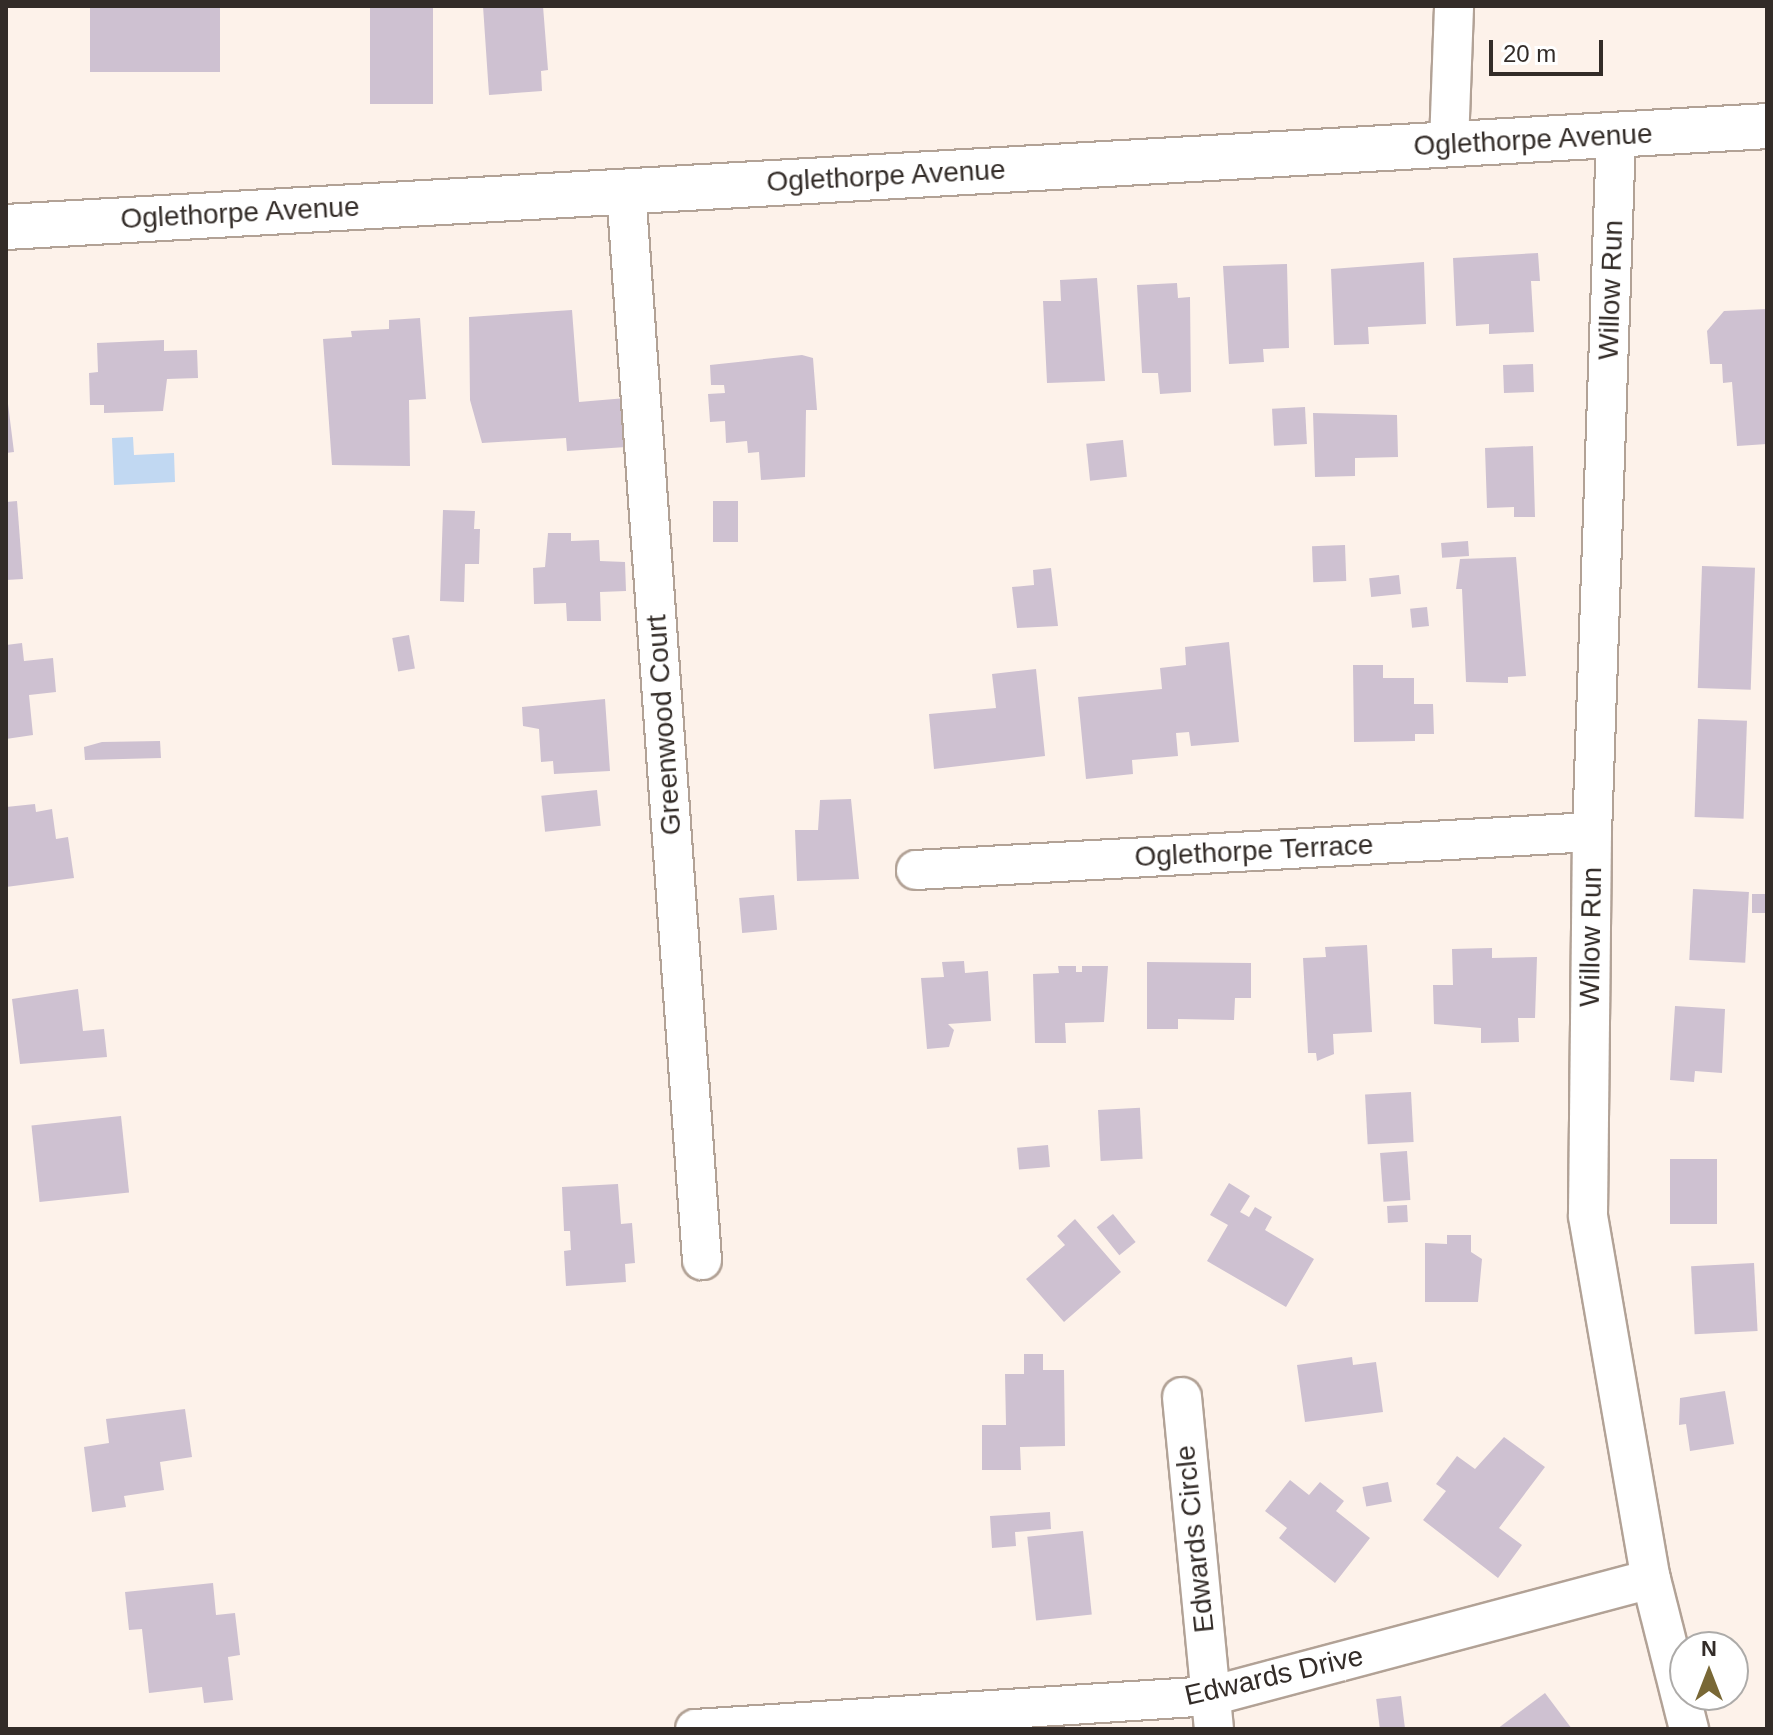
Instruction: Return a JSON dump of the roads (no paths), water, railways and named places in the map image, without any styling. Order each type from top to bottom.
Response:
[{"type":"main road","name":"Oglethorpe Avenue","points":[[6,227],[1767,126]]},
{"type":"street","points":[[1449,144],[1454,6]]},
{"type":"street","name":"Willow Run","points":[[1616,136],[1592,832],[1588,1216],[1651,1579],[1689,1729]]},
{"type":"street","name":"Greenwood Court","points":[[626,190],[702,1260]]},
{"type":"street","name":"Oglethorpe Terrace","points":[[916,870],[1592,832]]},
{"type":"street","name":"Edwards Circle","points":[[1182,1397],[1212,1713]]},
{"type":"street","name":"Edwards Drive","points":[[695,1729],[1212,1713],[1651,1579]]},
{"type":"water","points":[[133,437],[134,455],[174,453],[175,482],[114,485],[112,438]]}]
